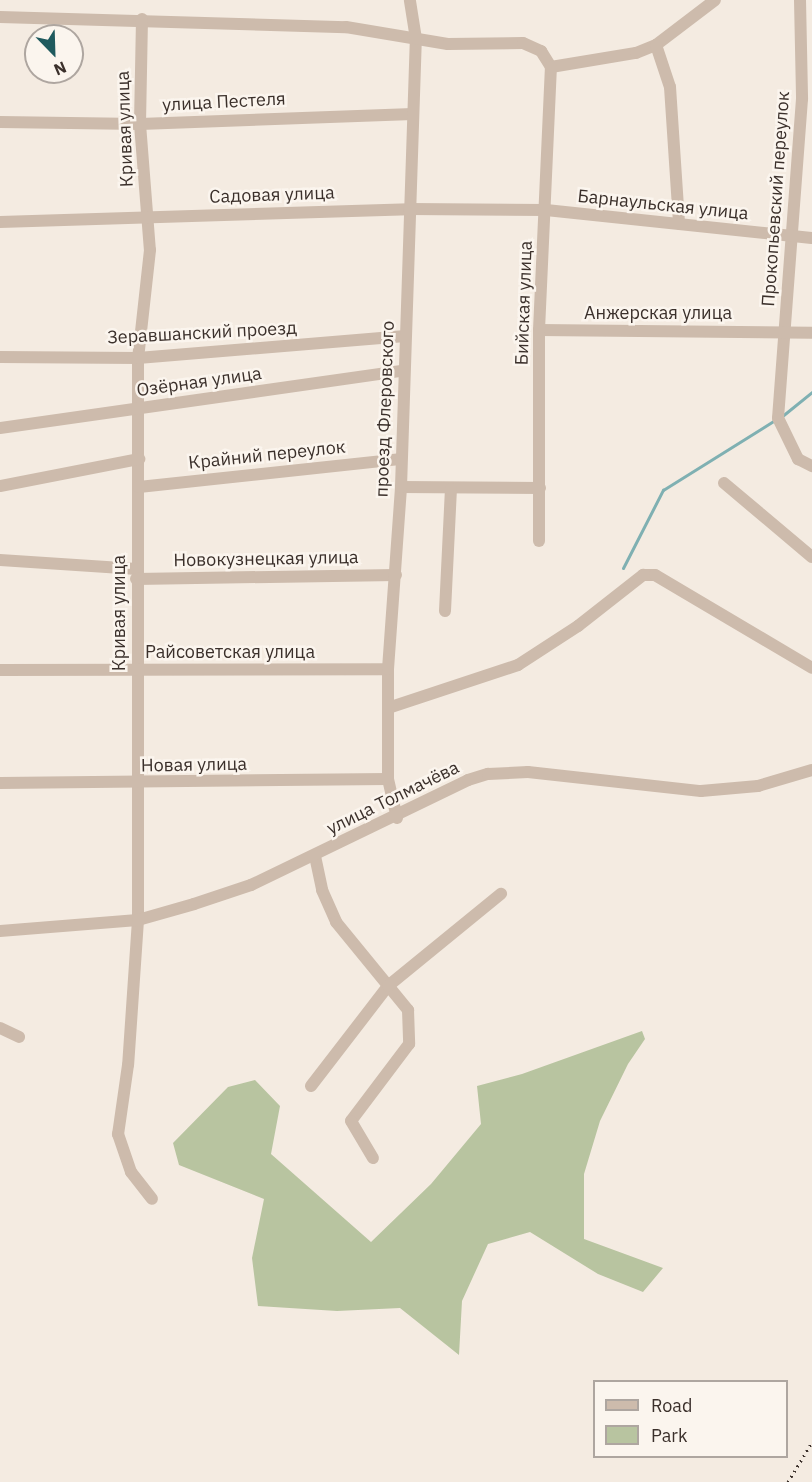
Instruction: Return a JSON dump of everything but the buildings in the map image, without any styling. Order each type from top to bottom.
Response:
[{"type":"street","name":"проезд Флеровского","points":[[397,818],[388,779],[388,669],[401,487],[400,459],[416,39],[410,0]]},
{"type":"street","points":[[0,16],[346,27],[448,44],[524,43],[541,51],[551,67],[636,53],[656,45],[715,0]]},
{"type":"street","name":"Прокопьевский переулок","points":[[800,0],[807,99],[789,237],[787,333],[778,421],[798,459],[812,466]]},
{"type":"street","name":"Кривая улица","points":[[142,19],[140,124],[148,288],[138,358],[140,409],[137,574],[138,920],[128,1065],[118,1134],[131,1172],[152,1198]]},
{"type":"street","points":[[656,45],[670,87],[678,224]]},
{"type":"street","name":"Бийская улица","points":[[539,541],[539,330],[551,67]]},
{"type":"street","name":"улица Пестеля","points":[[0,122],[140,124],[413,114]]},
{"type":"street","name":"Садовая улица","points":[[0,222],[409,209],[546,210]]},
{"type":"street","name":"Барнаульская улица","points":[[546,210],[812,238]]},
{"type":"street","name":"Анжерская улица","points":[[539,330],[812,333]]},
{"type":"street","name":"Зеравшанский проезд","points":[[0,357],[138,358],[405,336]]},
{"type":"street","name":"Озёрная улица","points":[[0,428],[403,371]]},
{"type":"street","points":[[0,486],[139,459]]},
{"type":"street","name":"Крайний переулок","points":[[139,488],[400,459]]},
{"type":"street","points":[[724,483],[812,557]]},
{"type":"street","points":[[401,487],[540,488]]},
{"type":"street","points":[[445,611],[451,489]]},
{"type":"street","name":"Новокузнецкая улица","points":[[0,560],[137,574],[396,575]]},
{"type":"street","points":[[388,708],[518,665],[643,575],[655,575],[812,668]]},
{"type":"street","name":"Райсоветская улица","points":[[0,670],[388,669]]},
{"type":"street","name":"улица Толмачёва","points":[[0,931],[138,920],[251,885],[397,818],[468,780],[489,774],[528,772],[701,792],[758,786],[812,770]]},
{"type":"street","name":"Новая улица","points":[[0,783],[138,784],[388,779]]},
{"type":"street","points":[[315,856],[327,907],[408,1010],[409,1044],[351,1121],[373,1158]]},
{"type":"street","points":[[310,1086],[388,986],[440,940],[501,894]]},
{"type":"street","points":[[0,1028],[19,1037]]},
{"type":"green space","points":[[642,1031],[645,1039],[628,1064],[600,1121],[584,1174],[584,1239],[663,1268],[643,1292],[598,1274],[530,1232],[488,1244],[462,1301],[459,1355],[400,1308],[337,1311],[258,1306],[252,1258],[264,1199],[179,1165],[173,1143],[228,1087],[255,1080],[280,1106],[271,1154],[371,1242],[431,1184],[481,1124],[477,1086],[522,1074]]},
{"type":"waterway","points":[[781,417],[812,392]]},
{"type":"waterway","points":[[623,568],[663,490],[775,420]]},
{"type":"railway","points":[[788,1482],[812,1442]]}]
